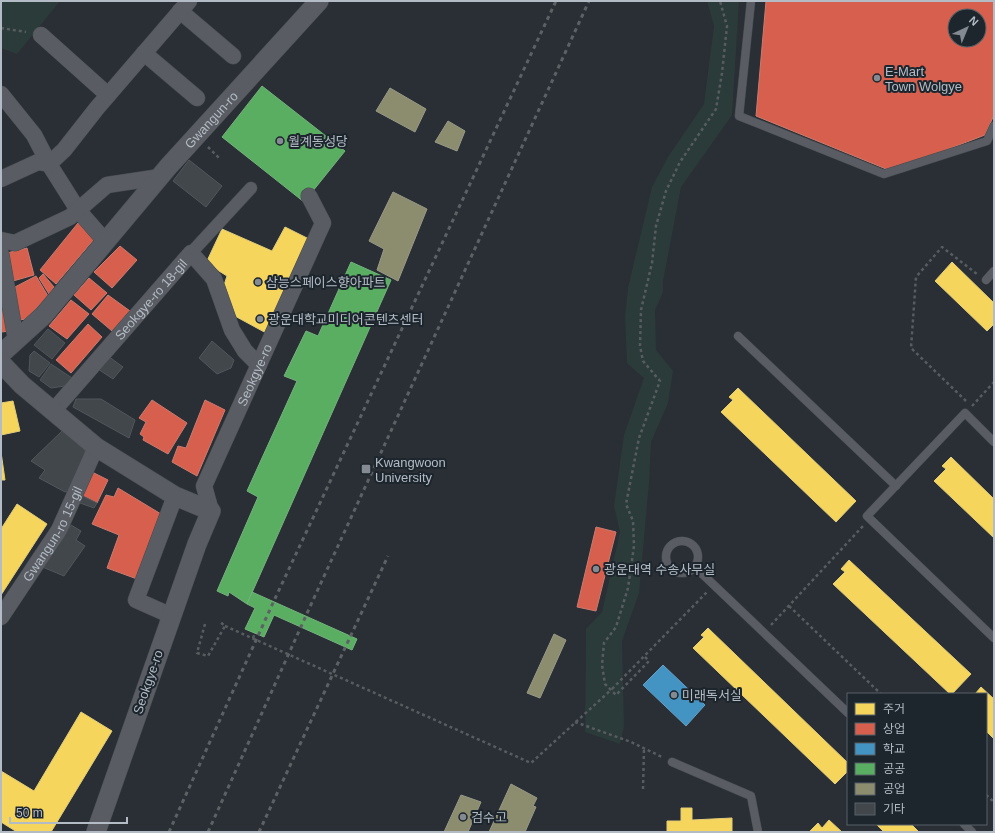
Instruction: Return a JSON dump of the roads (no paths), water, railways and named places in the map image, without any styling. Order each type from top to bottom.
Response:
[{"type":"street","name":"Gwangun-ro","points":[[1,354],[44,315],[160,177],[319,1]]},
{"type":"street","points":[[49,164],[64,150],[108,95],[185,6],[234,56]]},
{"type":"street","points":[[42,35],[108,95]]},
{"type":"street","points":[[144,53],[197,98]]},
{"type":"street","points":[[1,94],[34,135],[49,164],[78,210],[105,241]]},
{"type":"street","points":[[1,179],[38,162],[49,164]]},
{"type":"street","points":[[1,240],[16,243],[70,217],[107,185],[160,177]]},
{"type":"street","points":[[191,253],[251,188]]},
{"type":"street","name":"Seokgye-ro","points":[[96,832],[197,544],[211,511],[204,486],[258,365],[327,221],[309,196]]},
{"type":"street","name":"Seokgye-ro 18-gil","points":[[54,410],[191,253],[214,279],[232,330],[245,351],[258,365]]},
{"type":"street","points":[[1,254],[16,340]]},
{"type":"street","points":[[1,363],[22,385],[54,410],[96,447],[175,496],[211,511]]},
{"type":"street","name":"Gwangun-ro 15-gil","points":[[1,617],[59,530],[96,447]]},
{"type":"street","points":[[172,616],[136,600],[175,496]]},
{"type":"lane","points":[[751,1],[739,116],[884,174],[987,141],[994,126]]},
{"type":"lane","points":[[986,280],[994,271]]},
{"type":"lane","points":[[738,336],[896,486]]},
{"type":"lane","points":[[994,442],[965,413],[868,516],[994,638]]},
{"type":"lane","points":[[695,567],[847,712]]},
{"type":"lane","points":[[672,762],[751,796],[758,832]]},
{"type":"railway","points":[[169,832],[272,605],[556,1]]},
{"type":"railway","points":[[208,832],[589,1]]},
{"type":"railway","points":[[259,832],[388,556]]},
{"type":"place","name":"E-Mart Town Wolgye","points":[[877,78]]},
{"type":"place","name":"월계동성당","points":[[280,141]]},
{"type":"place","name":"삼능스페이스향아파트","points":[[258,282]]},
{"type":"place","name":"광운대학교미디어콘텐츠센터","points":[[260,319]]},
{"type":"place","name":"Kwangwoon University","points":[[366,469]]},
{"type":"place","name":"광운대역 수송사무실","points":[[596,569]]},
{"type":"place","name":"미래독서실","points":[[674,695]]},
{"type":"place","name":"검수고","points":[[463,817]]}]
